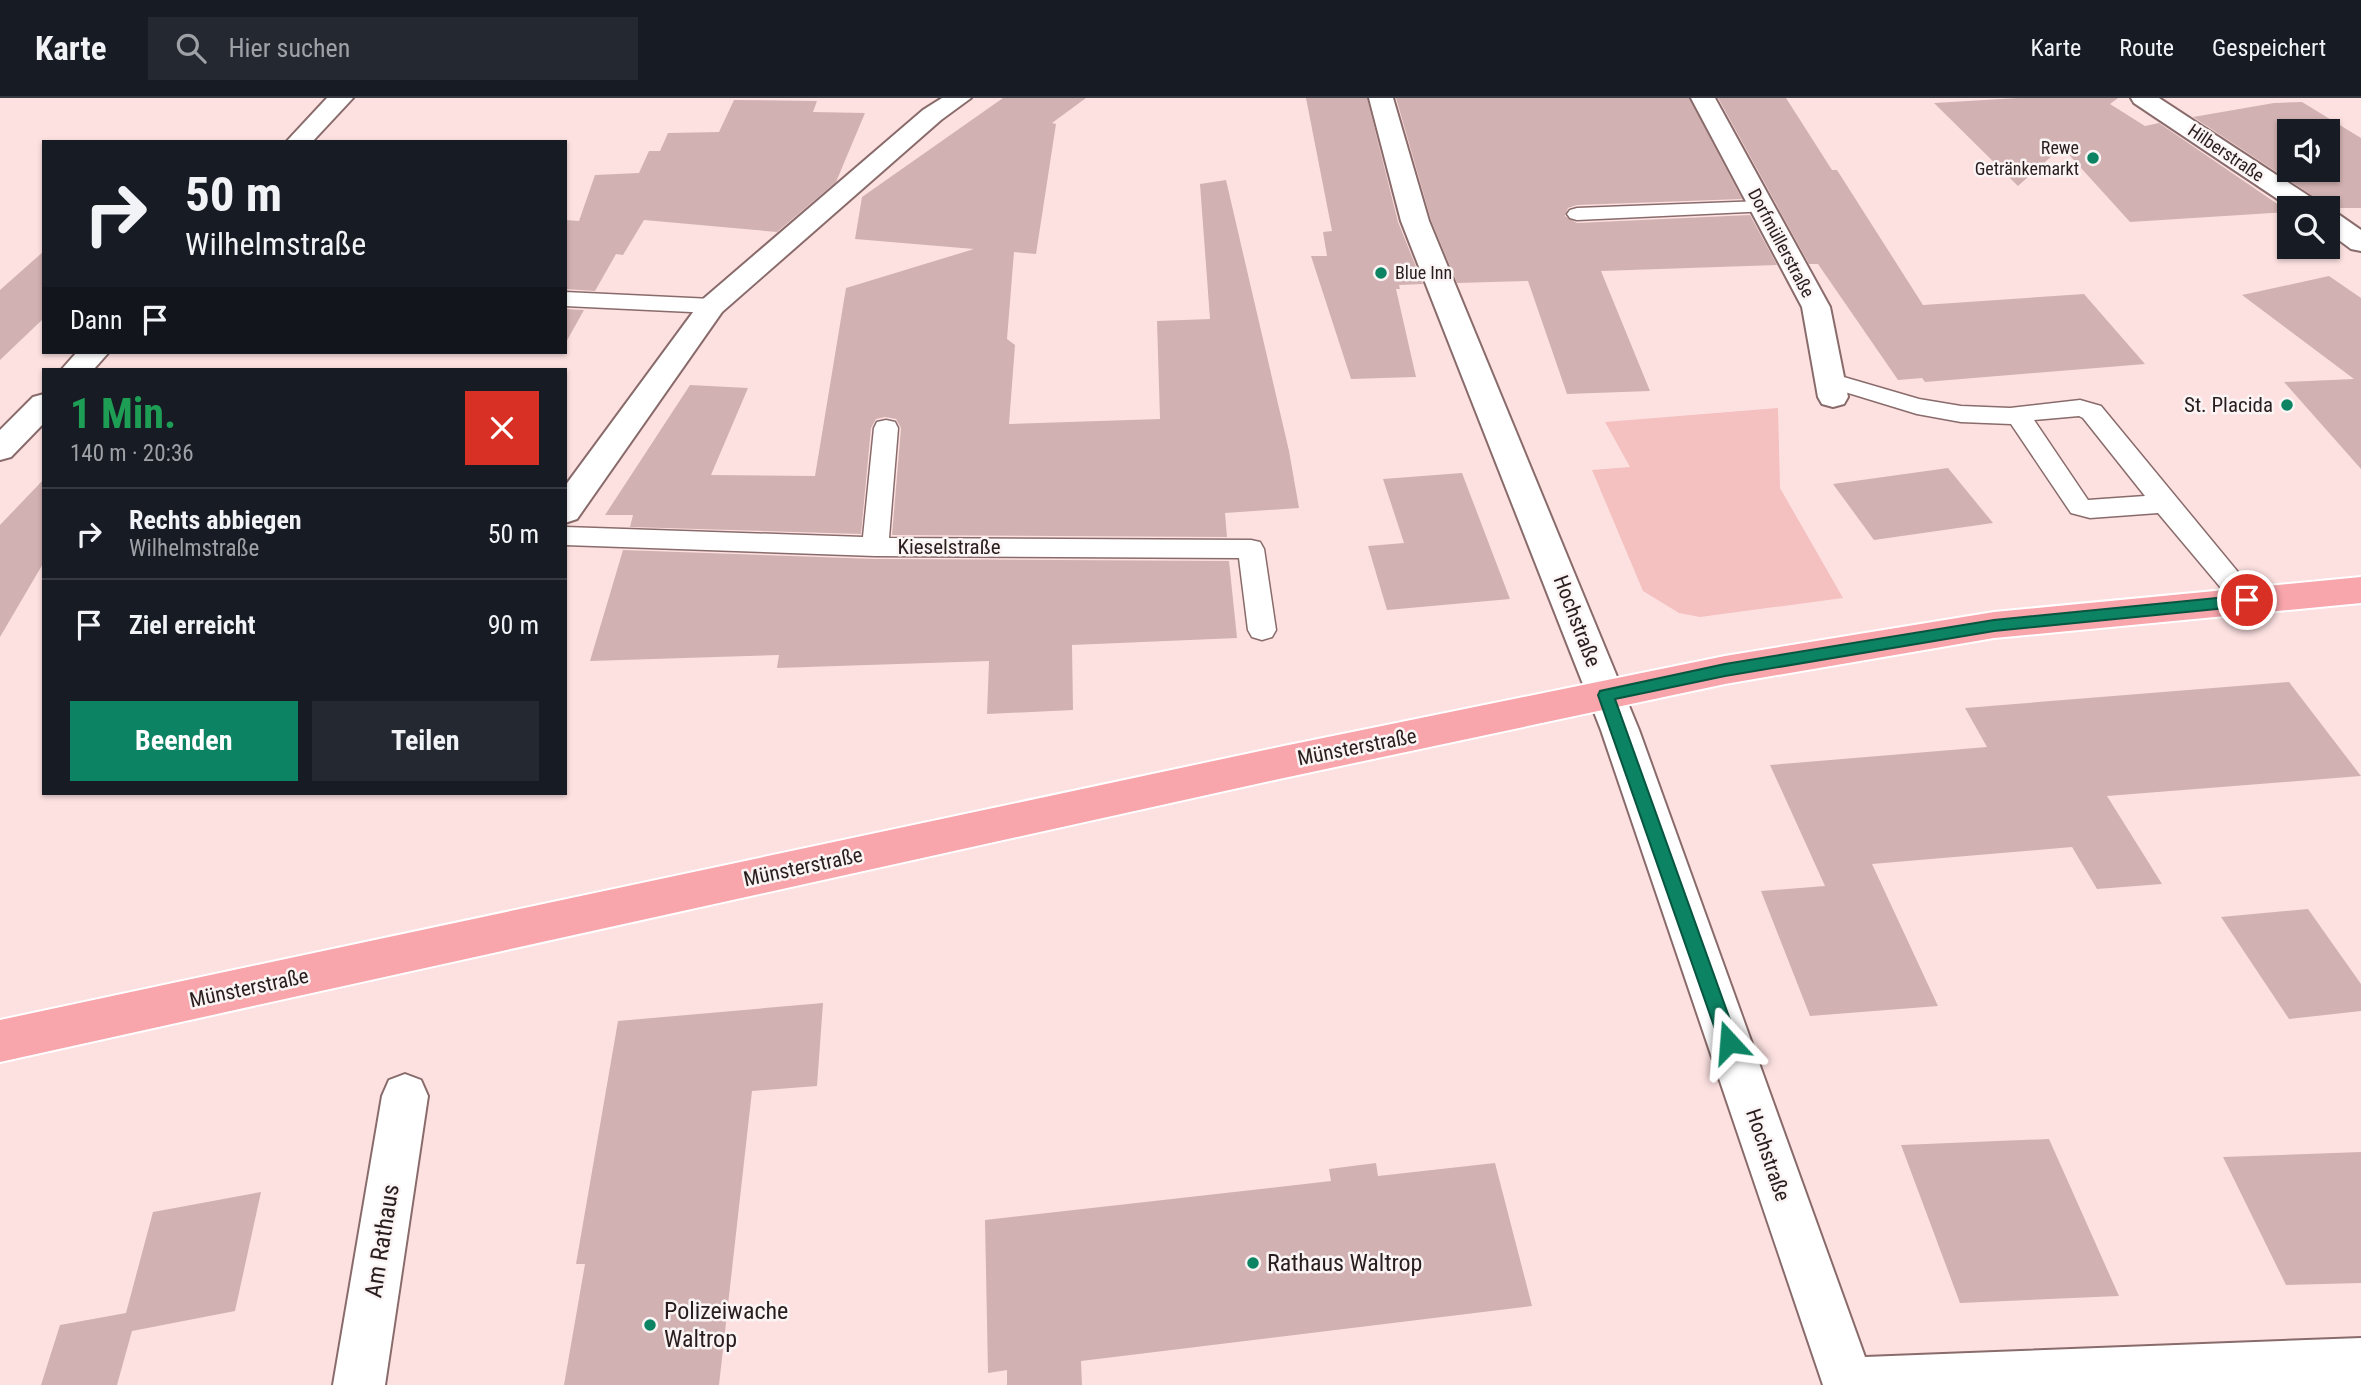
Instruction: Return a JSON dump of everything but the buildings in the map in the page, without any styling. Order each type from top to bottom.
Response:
[{"type":"main road","name":"Münsterstraße","points":[[0,1041],[1279,763],[1725,670],[1994,625],[2361,590]]},
{"type":"street","points":[[300,140],[341,98]]},
{"type":"street","points":[[567,508],[712,306],[932,115],[959,98]]},
{"type":"street","name":"Hochstraße","points":[[1381,98],[1415,221],[1606,695],[1849,1384]]},
{"type":"street","name":"Dorfmüllerstraße","points":[[1703,98],[1816,307],[1831,388]]},
{"type":"street","name":"Hilberstraße","points":[[2143,98],[2291,196]]},
{"type":"street","points":[[2340,228],[2361,243]]},
{"type":"street","points":[[79,368],[92,354]]},
{"type":"street","points":[[0,449],[42,406]]},
{"type":"street","name":"Am Rathaus","points":[[359,1385],[405,1096]]},
{"type":"street","points":[[1849,1384],[2361,1364]]},
{"type":"lane","points":[[1577,214],[1762,207]]},
{"type":"lane","points":[[567,299],[712,306]]},
{"type":"lane","points":[[1831,388],[1961,414],[2017,416],[2022,412],[2088,409],[2247,600]]},
{"type":"lane","points":[[2017,416],[2080,507],[2090,509],[2165,504]]},
{"type":"lane","points":[[875,547],[886,428]]},
{"type":"lane","name":"Kieselstraße","points":[[567,536],[875,547],[1251,549],[1262,630]]},
{"type":"shaded area","points":[[1778,408],[1780,488],[1843,598],[1700,617],[1679,613],[1643,591],[1592,470],[1630,467],[1605,422]]},
{"type":"place","name":"Rewe Getränkemarkt","points":[[2093,158]]},
{"type":"place","name":"Blue Inn","points":[[1381,273]]},
{"type":"place","name":"St. Placida","points":[[2287,405]]},
{"type":"place","name":"Rathaus Waltrop","points":[[1253,1263]]},
{"type":"place","name":"Polizeiwache Waltrop","points":[[650,1325]]},
{"type":"route","points":[[1729,1042],[1606,695],[1725,670],[1994,625],[2247,600]]}]
